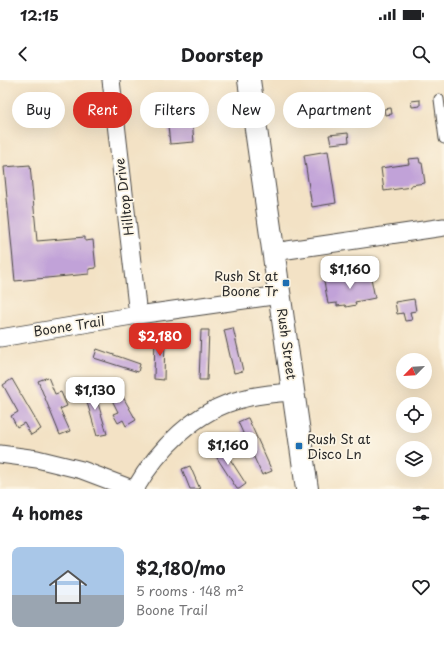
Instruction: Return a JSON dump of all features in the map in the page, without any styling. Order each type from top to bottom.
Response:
[{"type":"street","name":"Hilltop Drive","points":[[110,80],[138,315]]},
{"type":"street","name":"Rush Street","points":[[249,80],[307,489]]},
{"type":"street","points":[[274,252],[444,227]]},
{"type":"street","name":"Boone Trail","points":[[0,338],[138,315],[280,295]]},
{"type":"street","points":[[135,489],[145,472],[171,441],[203,416],[219,407],[241,399],[270,393],[293,392]]},
{"type":"street","points":[[0,454],[38,459],[82,470],[132,489]]},
{"type":"lane","points":[[440,99],[444,139]]},
{"type":"building","points":[[420,100],[420,106],[412,107],[411,101]]},
{"type":"building","points":[[391,108],[392,114],[385,115],[385,109]]},
{"type":"building","points":[[168,128],[193,128],[194,142],[170,144]]},
{"type":"building","points":[[348,133],[349,142],[331,144],[329,135]]},
{"type":"building","points":[[328,151],[336,203],[312,207],[304,155]]},
{"type":"building","points":[[419,158],[420,163],[422,163],[425,183],[411,185],[411,187],[384,191],[381,168],[409,164],[408,159]]},
{"type":"building","points":[[30,165],[37,241],[85,237],[85,241],[93,240],[96,268],[89,269],[89,274],[15,281],[4,167]]},
{"type":"building","points":[[370,273],[375,298],[355,302],[356,305],[346,307],[345,305],[337,306],[337,303],[328,304],[324,281]]},
{"type":"building","points":[[414,299],[416,311],[410,312],[412,320],[405,321],[403,313],[397,314],[395,302]]},
{"type":"building","points":[[233,328],[243,371],[234,373],[224,330]]},
{"type":"building","points":[[201,330],[209,330],[207,380],[199,380]]},
{"type":"building","points":[[155,334],[165,335],[164,380],[154,379]]},
{"type":"building","points":[[97,349],[140,364],[138,372],[94,358]]},
{"type":"building","points":[[48,377],[55,394],[61,392],[67,406],[60,409],[70,431],[60,435],[38,381]]},
{"type":"building","points":[[12,379],[41,429],[31,435],[24,423],[17,427],[11,416],[18,412],[3,385]]},
{"type":"building","points":[[114,381],[136,420],[126,426],[123,420],[118,423],[113,414],[118,412],[105,386]]},
{"type":"building","points":[[93,386],[107,434],[97,436],[83,389]]},
{"type":"building","points":[[247,418],[272,471],[262,475],[238,422]]},
{"type":"building","points":[[219,442],[246,484],[239,489],[237,489],[210,447]]},
{"type":"building","points":[[190,466],[200,489],[190,489],[182,469]]},
{"type":"place","name":"Rush St at Boone Tr","points":[[286,283]]},
{"type":"place","name":"Rush St at Disco Ln","points":[[299,446]]}]
